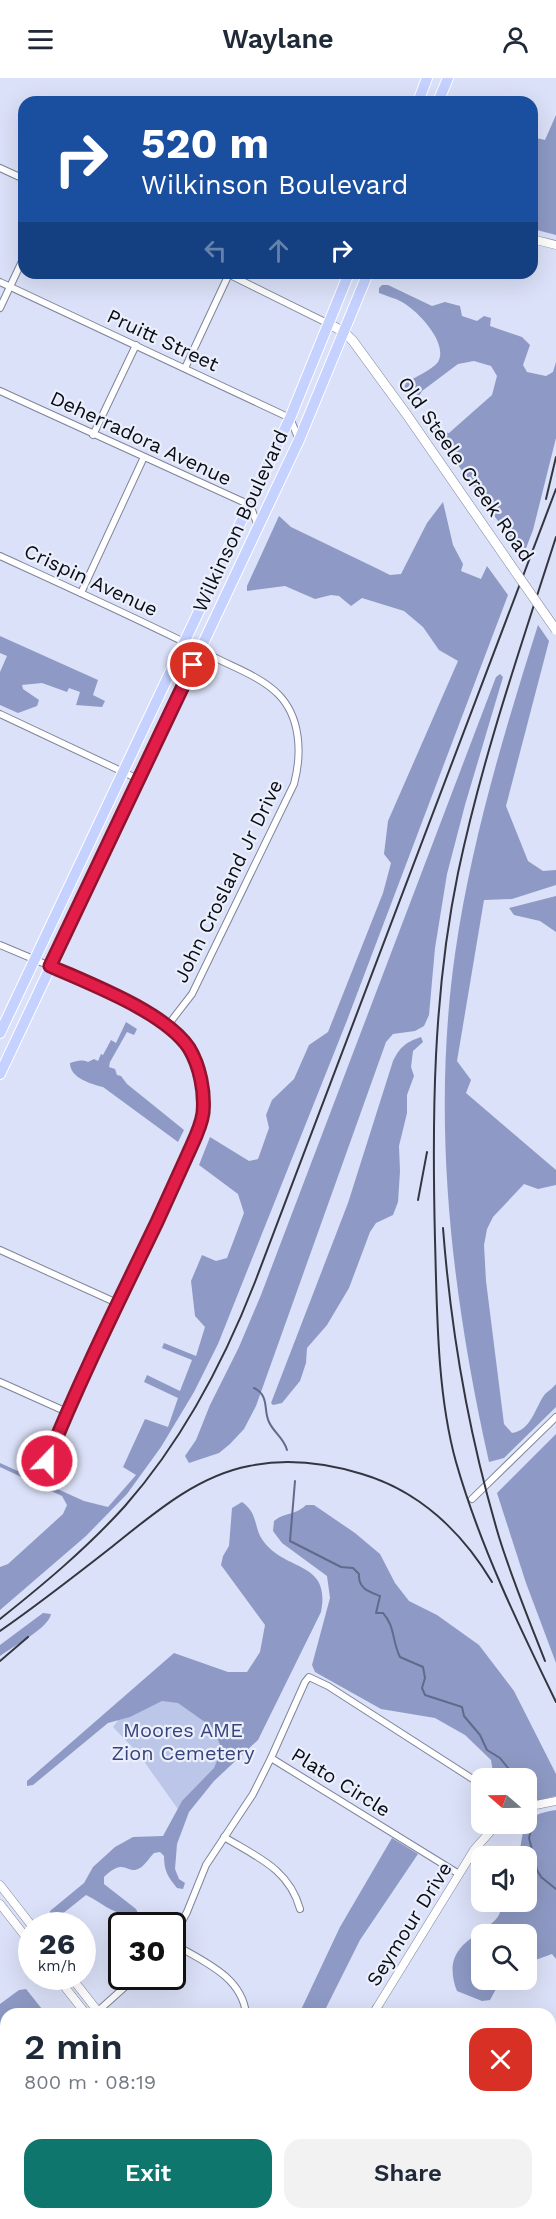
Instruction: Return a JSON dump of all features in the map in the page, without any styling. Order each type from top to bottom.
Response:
[{"type":"main road","points":[[420,96],[427,78]]},
{"type":"main road","points":[[440,96],[448,78]]},
{"type":"main road","name":"Wilkinson Boulevard","points":[[0,1033],[290,418],[347,279]]},
{"type":"main road","name":"Wilkinson Boulevard","points":[[0,1074],[299,440],[366,279]]},
{"type":"main road","points":[[329,324],[344,332]]},
{"type":"main road","name":"Old Steele Creek Road","points":[[344,332],[353,340],[408,415],[556,630]]},
{"type":"street","points":[[0,168],[18,176]]},
{"type":"street","points":[[538,240],[556,245]]},
{"type":"street","points":[[0,308],[18,269]]},
{"type":"street","points":[[185,368],[225,279]]},
{"type":"street","points":[[237,279],[329,324]]},
{"type":"street","name":"Pruitt Street","points":[[0,282],[290,418]]},
{"type":"street","points":[[93,435],[136,345]]},
{"type":"street","name":"Deherradora Avenue","points":[[0,391],[250,505],[258,525]]},
{"type":"street","points":[[290,418],[299,440]]},
{"type":"street","points":[[81,593],[144,457]]},
{"type":"street","name":"Crispin Avenue","points":[[0,556],[200,650]]},
{"type":"street","name":"John Crosland Jr Drive","points":[[168,1025],[192,994],[291,791],[298,768],[299,750],[294,723],[288,708],[278,694],[265,683],[200,650]]},
{"type":"street","points":[[0,714],[138,779]]},
{"type":"street","points":[[0,945],[146,1011],[168,1025],[189,1048],[196,1064],[203,1095],[202,1114],[197,1133],[67,1412],[47,1461]]},
{"type":"street","points":[[0,1250],[117,1304]]},
{"type":"street","points":[[0,1382],[67,1412]]},
{"type":"street","points":[[472,1499],[556,1417]]},
{"type":"street","name":"Plato Circle","points":[[459,1874],[271,1758],[309,1677],[328,1686],[471,1778]]},
{"type":"street","points":[[186,1916],[206,1865],[253,1794],[271,1758]]},
{"type":"street","points":[[537,1805],[556,1801]]},
{"type":"street","name":"Seymour Drive","points":[[376,2008],[459,1874],[487,1834]]},
{"type":"street","points":[[224,1837],[279,1871],[294,1890],[300,1909]]},
{"type":"street","points":[[0,1885],[21,1912]]},
{"type":"street","points":[[0,1904],[18,1927]]},
{"type":"street","points":[[186,1951],[225,1976],[242,1996],[245,2008]]},
{"type":"street","points":[[67,1990],[81,2008]]},
{"type":"street","points":[[81,1990],[95,2008]]},
{"type":"street","points":[[104,2008],[123,1990]]},
{"type":"green space","name":"Moores AME Zion Cemetery","points":[[146,1683],[245,1739],[180,1812],[138,1753],[113,1727]]},
{"type":"shaded area","points":[[556,115],[556,235],[538,230],[538,138],[545,140]]},
{"type":"shaded area","points":[[382,285],[388,285],[432,306],[445,302],[460,306],[462,316],[477,321],[484,316],[491,318],[490,326],[522,337],[530,345],[523,365],[527,372],[546,376],[553,372],[556,362],[556,438],[533,530],[523,556],[423,416],[428,414],[433,417],[443,432],[449,433],[492,395],[497,376],[491,366],[474,361],[458,364],[422,391],[415,403],[404,388],[406,383],[428,371],[438,362],[439,346],[430,328],[416,312],[402,302],[379,293]]},
{"type":"shaded area","points":[[443,502],[453,545],[463,564],[461,571],[481,579],[487,566],[508,595],[346,1023],[218,1344],[194,1392],[161,1447],[127,1494],[86,1536],[0,1610],[0,1567],[8,1564],[63,1514],[67,1505],[62,1496],[0,1467],[0,1463],[84,1501],[108,1507],[136,1475],[123,1467],[145,1419],[168,1427],[178,1398],[144,1382],[147,1375],[180,1391],[192,1360],[162,1348],[164,1343],[196,1356],[205,1327],[195,1316],[191,1281],[202,1255],[216,1261],[227,1258],[244,1213],[238,1194],[199,1165],[210,1137],[249,1161],[258,1159],[269,1128],[266,1115],[272,1100],[294,1079],[309,1045],[328,1032],[383,893],[391,863],[384,854],[388,821],[458,661],[439,650],[423,627],[404,611],[362,598],[351,606],[339,596],[331,595],[315,599],[285,586],[247,591],[247,586],[279,516],[291,527],[390,575],[401,574],[427,523]]},
{"type":"shaded area","points":[[538,625],[549,641],[506,806],[528,861],[543,871],[556,870],[556,885],[512,899],[484,900],[457,1061],[471,1080],[466,1093],[556,1170],[556,1185],[538,1189],[524,1184],[493,1217],[487,1229],[484,1245],[486,1281],[504,1424],[512,1433],[519,1431],[529,1423],[545,1394],[556,1384],[556,1407],[504,1458],[489,1462],[465,1336],[449,1210],[445,1146],[448,1018],[455,954],[479,829]]},
{"type":"shaded area","points":[[0,636],[98,680],[93,695],[105,701],[102,707],[76,705],[80,692],[69,688],[67,692],[42,683],[22,685],[23,689],[39,700],[37,706],[18,713],[0,705],[0,672],[7,656],[0,653]]},
{"type":"shaded area","points":[[500,674],[503,677],[447,874],[435,948],[429,1015],[424,1026],[415,1031],[393,1034],[386,1042],[256,1406],[244,1429],[219,1453],[189,1463],[185,1456],[196,1440],[261,1295],[496,677]]},
{"type":"shaded area","points":[[556,896],[556,932],[540,921],[514,915],[509,908]]},
{"type":"shaded area","points":[[126,1022],[137,1029],[134,1035],[127,1032],[109,1067],[115,1069],[117,1075],[121,1076],[127,1084],[184,1130],[178,1142],[103,1087],[87,1082],[73,1073],[70,1063],[81,1060],[88,1062],[94,1059],[98,1061],[111,1040],[116,1043]]},
{"type":"shaded area","points":[[421,1037],[423,1042],[413,1051],[411,1067],[414,1076],[407,1095],[407,1113],[399,1146],[398,1202],[393,1215],[376,1223],[370,1232],[349,1288],[327,1325],[307,1348],[306,1363],[300,1381],[282,1403],[273,1405],[271,1403],[348,1203],[393,1061],[404,1046]]},
{"type":"shaded area","points":[[556,1434],[556,1663],[526,1583],[497,1493]]},
{"type":"shaded area","points":[[242,1502],[251,1511],[258,1532],[273,1552],[313,1575],[320,1584],[321,1612],[258,1740],[214,1781],[189,1812],[177,1844],[175,1869],[179,1879],[185,1883],[183,1889],[177,1888],[169,1877],[164,1856],[160,1852],[154,1853],[140,1868],[132,1870],[117,1868],[104,1877],[104,1884],[138,1912],[118,1912],[86,1895],[65,1912],[50,1912],[84,1883],[93,1867],[115,1847],[133,1837],[163,1836],[182,1801],[214,1768],[222,1749],[212,1727],[178,1703],[162,1701],[130,1717],[108,1723],[33,1785],[27,1786],[27,1781],[174,1653],[228,1672],[247,1672],[260,1652],[265,1625],[221,1565],[229,1546],[232,1508]]},
{"type":"shaded area","points":[[306,1505],[314,1505],[355,1533],[380,1554],[395,1583],[409,1601],[437,1615],[479,1645],[514,1691],[556,1774],[556,1796],[537,1801],[537,1768],[492,1768],[491,1760],[465,1735],[435,1718],[381,1709],[315,1672],[312,1665],[330,1598],[327,1576],[282,1543],[273,1531],[274,1521]]},
{"type":"shaded area","points":[[43,1613],[51,1614],[44,1625],[0,1656],[0,1645]]},
{"type":"shaded area","points":[[556,1810],[556,1959],[552,1954],[537,1959],[537,1924],[491,1924],[500,1912],[537,1912],[537,1846],[521,1846],[523,1834],[537,1834],[537,1815]]},
{"type":"shaded area","points":[[392,1838],[418,1854],[360,1940],[326,2008],[302,2008],[340,1927]]},
{"type":"shaded area","points":[[471,1939],[471,1990],[496,1990],[490,2000],[482,2001],[457,1991],[453,1972],[455,1957]]},
{"type":"shaded area","points":[[19,1990],[27,1990],[41,2008],[0,2008],[0,2004]]},
{"type":"waterway","points":[[254,1388],[262,1395],[269,1422],[284,1442],[287,1450]]},
{"type":"waterway","points":[[295,1481],[290,1541],[341,1567],[353,1568],[359,1574],[360,1583],[369,1591],[380,1596],[376,1613],[383,1613],[387,1618],[400,1657],[423,1667],[425,1678],[422,1688],[425,1695],[462,1707],[464,1716],[480,1735],[487,1750],[500,1758],[508,1768]]},
{"type":"waterway","points":[[530,1834],[537,1870],[541,1877],[556,1889]]},
{"type":"railway","points":[[546,499],[556,457]]},
{"type":"railway","points":[[0,1619],[65,1565],[125,1506],[165,1455],[215,1372],[255,1282],[556,489]]},
{"type":"railway","points":[[556,537],[490,746],[458,873],[443,964],[434,1102],[438,1324],[442,1381],[450,1436],[476,1524],[514,1614],[556,1702]]},
{"type":"railway","points":[[418,1200],[427,1152]]},
{"type":"railway","points":[[443,1228],[456,1345],[470,1423],[488,1499],[504,1553],[545,1661]]},
{"type":"railway","points":[[0,1631],[177,1497],[230,1471],[278,1462],[334,1467],[383,1481],[402,1491],[420,1502],[453,1530],[492,1582]]},
{"type":"railway","points":[[0,1661],[28,1637]]},
{"type":"route","points":[[47,1461],[67,1412],[197,1133],[202,1114],[201,1079],[189,1048],[177,1033],[146,1011],[50,966],[193,665]]}]
